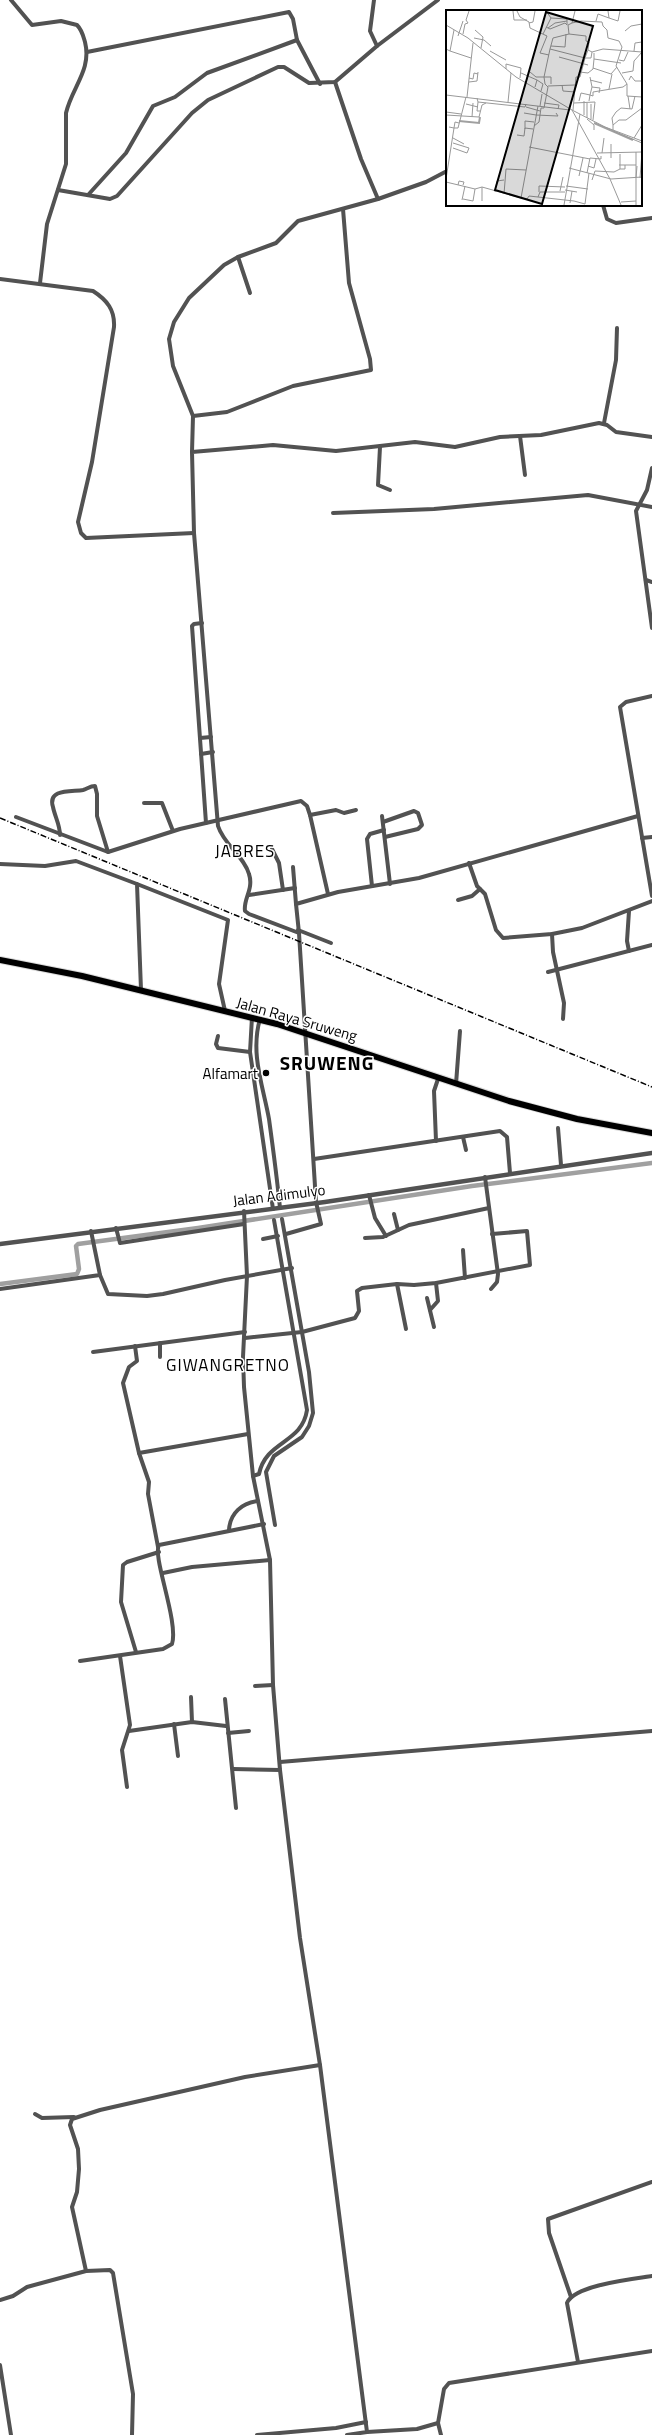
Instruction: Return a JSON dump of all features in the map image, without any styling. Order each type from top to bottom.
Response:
[{"type":"highway","name":"Jalan Raya Sruweng","points":[[0,960],[141,990],[260,1019],[304,1032],[438,1079],[561,1115],[652,1133]]},
{"type":"street","points":[[11,0],[32,25],[61,21],[77,25],[83,34],[87,52],[84,73],[68,104],[65,121],[67,159],[47,224],[40,283]]},
{"type":"street","points":[[374,0],[370,31],[377,46]]},
{"type":"street","points":[[58,190],[110,199],[118,196],[192,113],[215,96],[281,66],[304,81],[320,84],[335,82],[377,46],[438,0]]},
{"type":"street","points":[[87,52],[289,12],[293,19],[297,40],[320,84]]},
{"type":"street","points":[[88,195],[126,153],[153,106],[175,97],[207,74],[297,40]]},
{"type":"street","points":[[335,82],[361,159],[378,198]]},
{"type":"street","points":[[331,942],[298,932],[247,913],[244,907],[249,895],[251,882],[248,871],[220,833],[194,533],[192,452],[193,416],[173,366],[170,346],[171,331],[180,312],[193,294],[219,269],[238,257],[276,243],[298,221],[343,209],[426,182],[446,172]]},
{"type":"street","points":[[603,206],[607,219],[613,222],[652,218]]},
{"type":"street","points":[[193,416],[227,412],[293,386],[371,370],[370,359],[349,283],[343,209]]},
{"type":"street","points":[[238,257],[250,293]]},
{"type":"street","points":[[0,279],[93,291],[108,304],[114,320],[92,462],[78,522],[81,533],[86,538],[194,533]]},
{"type":"street","points":[[604,423],[616,360],[617,328]]},
{"type":"street","points":[[192,452],[273,446],[336,451],[415,442],[455,447],[500,437],[520,436],[604,423],[616,432],[652,438]]},
{"type":"street","points":[[520,436],[525,475]]},
{"type":"street","points":[[380,447],[378,485],[390,490]]},
{"type":"street","points":[[652,468],[647,490],[638,505],[636,514],[652,628]]},
{"type":"street","points":[[333,514],[434,509],[588,495],[652,507]]},
{"type":"street","points":[[646,580],[652,582]]},
{"type":"street","points":[[202,623],[194,624],[192,626],[206,823]]},
{"type":"street","points":[[652,696],[626,702],[620,707],[652,896]]},
{"type":"street","points":[[200,738],[211,737]]},
{"type":"street","points":[[201,754],[213,752]]},
{"type":"street","points":[[60,835],[59,826],[52,804],[54,798],[63,791],[83,790],[96,786],[97,816],[108,852]]},
{"type":"street","points":[[16,817],[108,852],[173,831],[295,801],[304,802],[310,815],[328,894]]},
{"type":"street","points":[[144,804],[162,803],[173,831]]},
{"type":"street","points":[[310,815],[334,810],[344,814],[356,810]]},
{"type":"street","points":[[383,822],[414,811],[418,813],[422,825],[418,829],[385,837]]},
{"type":"street","points":[[382,816],[390,884]]},
{"type":"street","points":[[296,904],[328,894],[420,878],[638,816]]},
{"type":"street","points":[[372,886],[367,838],[370,834],[384,830]]},
{"type":"street","points":[[642,838],[652,837]]},
{"type":"street","points":[[272,849],[279,866],[283,890]]},
{"type":"street","points":[[0,864],[45,866],[76,861],[228,920],[219,984],[225,1011]]},
{"type":"street","points":[[469,863],[480,889],[485,894],[496,930],[503,938],[552,934],[582,928],[652,901]]},
{"type":"street","points":[[286,1234],[321,1224],[316,1204],[293,867]]},
{"type":"street","points":[[137,884],[141,990]]},
{"type":"street","points":[[249,895],[295,888]]},
{"type":"street","points":[[458,900],[472,896],[480,889]]},
{"type":"street","points":[[629,911],[627,941],[629,951]]},
{"type":"street","points":[[552,934],[557,970],[564,1003],[563,1019]]},
{"type":"street","points":[[548,972],[652,945]]},
{"type":"street","points":[[252,1017],[250,1052],[273,1208]]},
{"type":"street","points":[[260,1019],[256,1052],[268,1118],[280,1208]]},
{"type":"street","points":[[456,1084],[460,1031]]},
{"type":"street","points":[[218,1036],[216,1044],[218,1048],[250,1052]]},
{"type":"street","points":[[436,1141],[434,1091],[438,1079]]},
{"type":"street","points":[[261,1119],[268,1118]]},
{"type":"street","points":[[558,1128],[561,1165]]},
{"type":"street","points":[[314,1160],[496,1131],[504,1133],[508,1142],[510,1173]]},
{"type":"street","points":[[463,1137],[466,1150]]},
{"type":"street","name":"Jalan Adimulyo","points":[[0,1244],[244,1211],[369,1197],[561,1165],[652,1154]]},
{"type":"street","points":[[485,1178],[498,1272],[497,1282],[491,1288]]},
{"type":"street","points":[[369,1197],[375,1218],[386,1236]]},
{"type":"street","points":[[365,1238],[386,1236],[413,1224],[489,1208]]},
{"type":"street","points":[[244,1211],[247,1276],[243,1372],[253,1476],[264,1524],[270,1560],[273,1685],[280,1770],[300,1938],[320,2065],[366,2427]]},
{"type":"street","points":[[394,1214],[398,1230]]},
{"type":"street","points":[[275,1525],[265,1475],[274,1456],[298,1441],[307,1430],[312,1418],[313,1399],[292,1268],[282,1219]]},
{"type":"street","points":[[260,1474],[268,1453],[294,1436],[306,1417],[302,1373],[274,1220]]},
{"type":"street","points":[[116,1228],[118,1242],[168,1237],[244,1221]]},
{"type":"street","points":[[245,1338],[302,1332],[357,1317],[359,1289],[397,1284],[414,1285],[436,1283],[530,1265],[527,1233],[524,1230],[492,1234]]},
{"type":"street","points":[[91,1231],[100,1275],[108,1294],[147,1296],[292,1268]]},
{"type":"street","points":[[263,1239],[278,1236]]},
{"type":"street","points":[[463,1250],[465,1278]]},
{"type":"street","points":[[0,1289],[100,1275]]},
{"type":"street","points":[[430,1310],[438,1302],[436,1283]]},
{"type":"street","points":[[397,1284],[406,1329]]},
{"type":"street","points":[[427,1298],[434,1327]]},
{"type":"street","points":[[93,1352],[245,1332]]},
{"type":"street","points":[[160,1343],[160,1357]]},
{"type":"street","points":[[80,1661],[163,1649],[169,1646],[173,1640],[163,1573],[148,1494],[149,1482],[139,1452],[123,1383],[129,1367],[137,1361],[135,1346]]},
{"type":"street","points":[[302,1373],[309,1372]]},
{"type":"street","points":[[306,1417],[312,1418]]},
{"type":"street","points":[[139,1452],[248,1434]]},
{"type":"street","points":[[294,1436],[298,1441]]},
{"type":"street","points":[[268,1453],[274,1456]]},
{"type":"street","points":[[253,1476],[260,1474],[265,1475]]},
{"type":"street","points":[[229,1530],[231,1519],[242,1506],[258,1501]]},
{"type":"street","points":[[158,1547],[166,1542],[264,1524]]},
{"type":"street","points":[[136,1652],[121,1602],[124,1565],[126,1562],[158,1552]]},
{"type":"street","points":[[163,1573],[192,1567],[270,1560]]},
{"type":"street","points":[[120,1656],[130,1725],[122,1750],[127,1787]]},
{"type":"street","points":[[255,1686],[273,1685]]},
{"type":"street","points":[[191,1697],[192,1722]]},
{"type":"street","points":[[225,1699],[226,1726],[233,1769],[236,1808]]},
{"type":"street","points":[[129,1731],[192,1722],[226,1726]]},
{"type":"street","points":[[174,1724],[178,1756]]},
{"type":"street","points":[[280,1762],[652,1730]]},
{"type":"street","points":[[228,1733],[248,1731]]},
{"type":"street","points":[[233,1769],[280,1770]]},
{"type":"street","points":[[36,2114],[42,2118],[74,2117],[245,2077],[320,2065]]},
{"type":"street","points":[[74,2117],[70,2125],[78,2149],[80,2169],[77,2192],[72,2207],[86,2271]]},
{"type":"street","points":[[578,2362],[568,2303],[570,2297],[550,2233],[548,2219],[652,2182]]},
{"type":"street","points":[[0,2300],[14,2296],[26,2287],[86,2271],[110,2270],[113,2273],[133,2394],[132,2435]]},
{"type":"street","points":[[570,2297],[584,2290],[652,2276]]},
{"type":"street","points":[[441,2435],[438,2423],[444,2389],[450,2383],[652,2351]]},
{"type":"street","points":[[0,2365],[11,2435]]},
{"type":"street","points":[[257,2435],[336,2428],[366,2427],[417,2429],[438,2423]]},
{"type":"street","points":[[347,2435],[366,2427]]},
{"type":"waterway","points":[[0,1284],[77,1274],[79,1269],[76,1246],[78,1244],[198,1228],[472,1186],[652,1163]]},
{"type":"railway","points":[[0,818],[652,1087]]},
{"type":"place","name":"Alfamart","points":[[266,1073]]},
{"type":"district","name":"JABRES","points":[[245,851]]},
{"type":"district","name":"SRUWENG","points":[[327,1062]]},
{"type":"district","name":"GIWANGRETNO","points":[[228,1365]]}]
